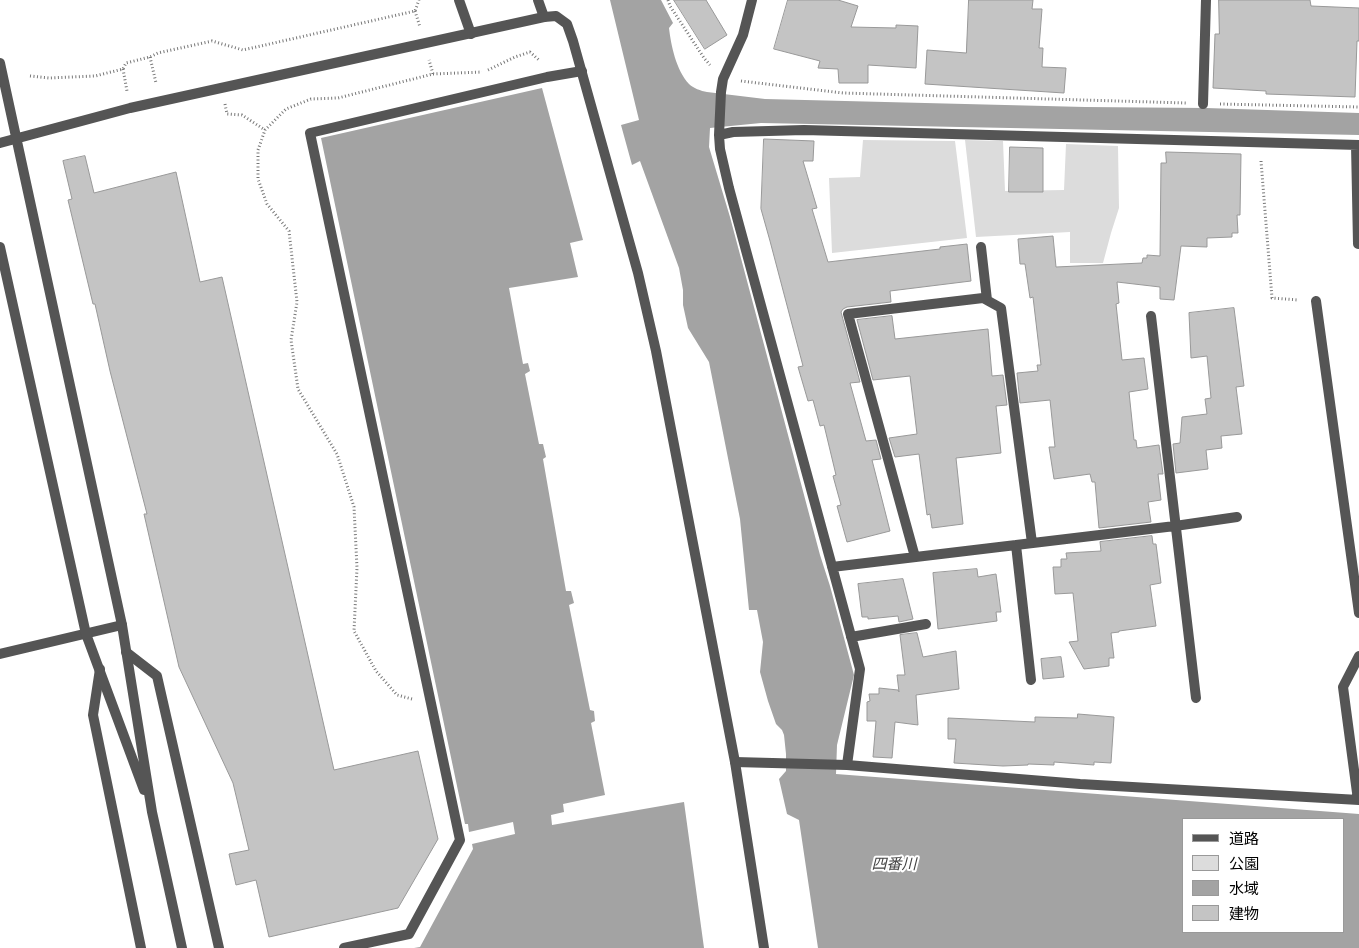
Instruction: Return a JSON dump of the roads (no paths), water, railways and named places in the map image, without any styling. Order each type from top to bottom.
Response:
[{"type":"street","points":[[459,0],[472,34]]},
{"type":"street","points":[[538,0],[544,17]]},
{"type":"street","points":[[752,0],[743,35],[723,78],[719,132],[720,149],[860,668],[843,765]]},
{"type":"street","points":[[1203,104],[1206,0]]},
{"type":"street","points":[[0,143],[130,108],[544,17],[556,16],[567,24],[582,70],[638,273],[656,351],[736,762],[764,948]]},
{"type":"street","points":[[0,63],[122,625],[152,812],[182,948]]},
{"type":"street","points":[[344,948],[408,934],[460,840],[310,133],[582,70]]},
{"type":"street","points":[[719,132],[804,130],[1357,145],[1358,244]]},
{"type":"street","points":[[0,247],[86,634],[152,812]]},
{"type":"street","points":[[981,247],[987,300]]},
{"type":"street","points":[[916,557],[848,314],[983,298],[1001,308],[1032,543]]},
{"type":"street","points":[[1316,301],[1359,613]]},
{"type":"street","points":[[1150,316],[1196,698]]},
{"type":"street","points":[[832,567],[1236,517]]},
{"type":"street","points":[[1016,545],[1031,680]]},
{"type":"street","points":[[851,637],[926,624]]},
{"type":"street","points":[[0,654],[122,625]]},
{"type":"street","points":[[126,652],[157,676],[219,948]]},
{"type":"street","points":[[736,762],[843,765],[1080,784],[1359,800],[1343,687],[1359,656]]},
{"type":"street","points":[[100,669],[93,714],[142,948]]},
{"type":"water","name":"四番川","points":[[610,0],[661,0],[673,23],[669,28],[670,35],[675,57],[684,78],[697,89],[707,92],[765,99],[1359,113],[1359,135],[761,123],[710,128],[709,147],[730,217],[854,675],[837,745],[836,774],[1359,814],[1359,948],[818,948],[799,820],[787,814],[779,779],[786,771],[784,735],[776,724],[760,672],[763,642],[757,610],[749,610],[740,519],[709,362],[688,328],[683,305],[683,290],[679,268],[640,161],[632,165],[621,125],[639,120]]},
{"type":"water","points":[[542,88],[583,240],[570,243],[578,277],[509,288],[523,364],[528,363],[530,371],[525,374],[539,444],[543,444],[546,457],[543,459],[566,591],[571,591],[574,603],[569,605],[590,710],[594,711],[595,721],[591,723],[605,795],[563,804],[564,812],[551,815],[552,825],[684,802],[704,948],[414,948],[420,947],[473,849],[472,844],[515,834],[513,822],[469,832],[468,824],[465,824],[321,138]]}]
